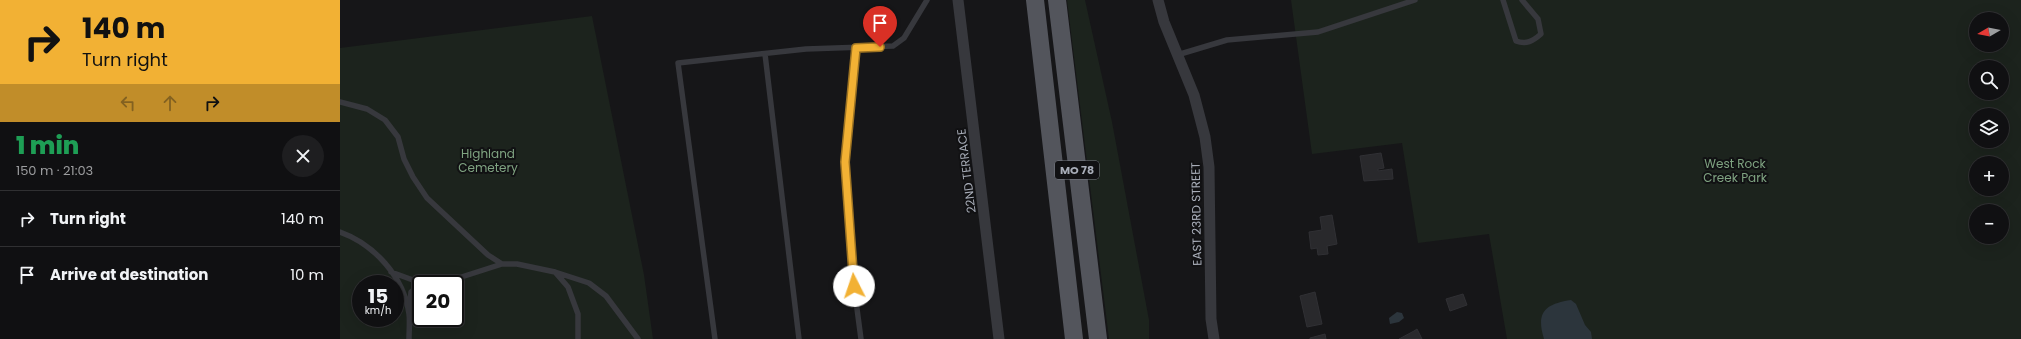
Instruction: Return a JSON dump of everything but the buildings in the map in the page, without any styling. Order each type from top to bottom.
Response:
[{"type":"main road","name":"MO 78","points":[[1035,0],[1074,339]]},
{"type":"main road","name":"MO 78","points":[[1057,0],[1098,339]]},
{"type":"street","name":"22ND TERRACE","points":[[958,0],[999,339]]},
{"type":"street","name":"EAST 23RD STREET","points":[[1158,0],[1164,22],[1194,95],[1205,137],[1209,167],[1211,319],[1214,339]]},
{"type":"lane","points":[[715,339],[678,63],[806,49],[893,46],[904,38],[926,0]]},
{"type":"lane","points":[[1178,55],[1227,40],[1318,32],[1415,0]]},
{"type":"lane","points":[[1502,0],[1516,41],[1523,44],[1534,40],[1541,34],[1538,19],[1522,0]]},
{"type":"lane","points":[[856,48],[845,162],[854,286],[861,339]]},
{"type":"lane","points":[[765,54],[799,339]]},
{"type":"lane","points":[[340,102],[367,110],[385,120],[398,137],[404,159],[413,177],[427,198],[488,255],[502,264]]},
{"type":"lane","points":[[340,232],[353,237],[380,256],[398,282],[409,313]]},
{"type":"lane","points":[[464,276],[502,264],[517,264],[555,272],[589,282],[606,296],[638,339]]},
{"type":"lane","points":[[391,272],[412,280]]},
{"type":"lane","points":[[555,272],[568,287],[578,314],[578,339]]},
{"type":"lane","points":[[409,339],[409,313],[412,291]]},
{"type":"green space","points":[[1067,0],[1085,0],[1112,122],[1149,320],[1149,339],[1109,339]]},
{"type":"green space","name":"West Rock Creek Park","points":[[1291,0],[2021,0],[2021,339],[1507,339],[1489,234],[1418,243],[1402,143],[1312,154]]},
{"type":"green space","name":"Highland Cemetery","points":[[592,16],[644,275],[653,339],[340,339],[340,48]]},
{"type":"shaded area","points":[[1571,300],[1576,304],[1585,325],[1591,332],[1592,339],[1544,339],[1541,322],[1544,311],[1554,304]]},
{"type":"shaded area","points":[[1397,312],[1402,313],[1404,318],[1399,322],[1390,324],[1389,318]]},
{"type":"route","points":[[854,286],[845,162],[856,48],[880,47]]}]
